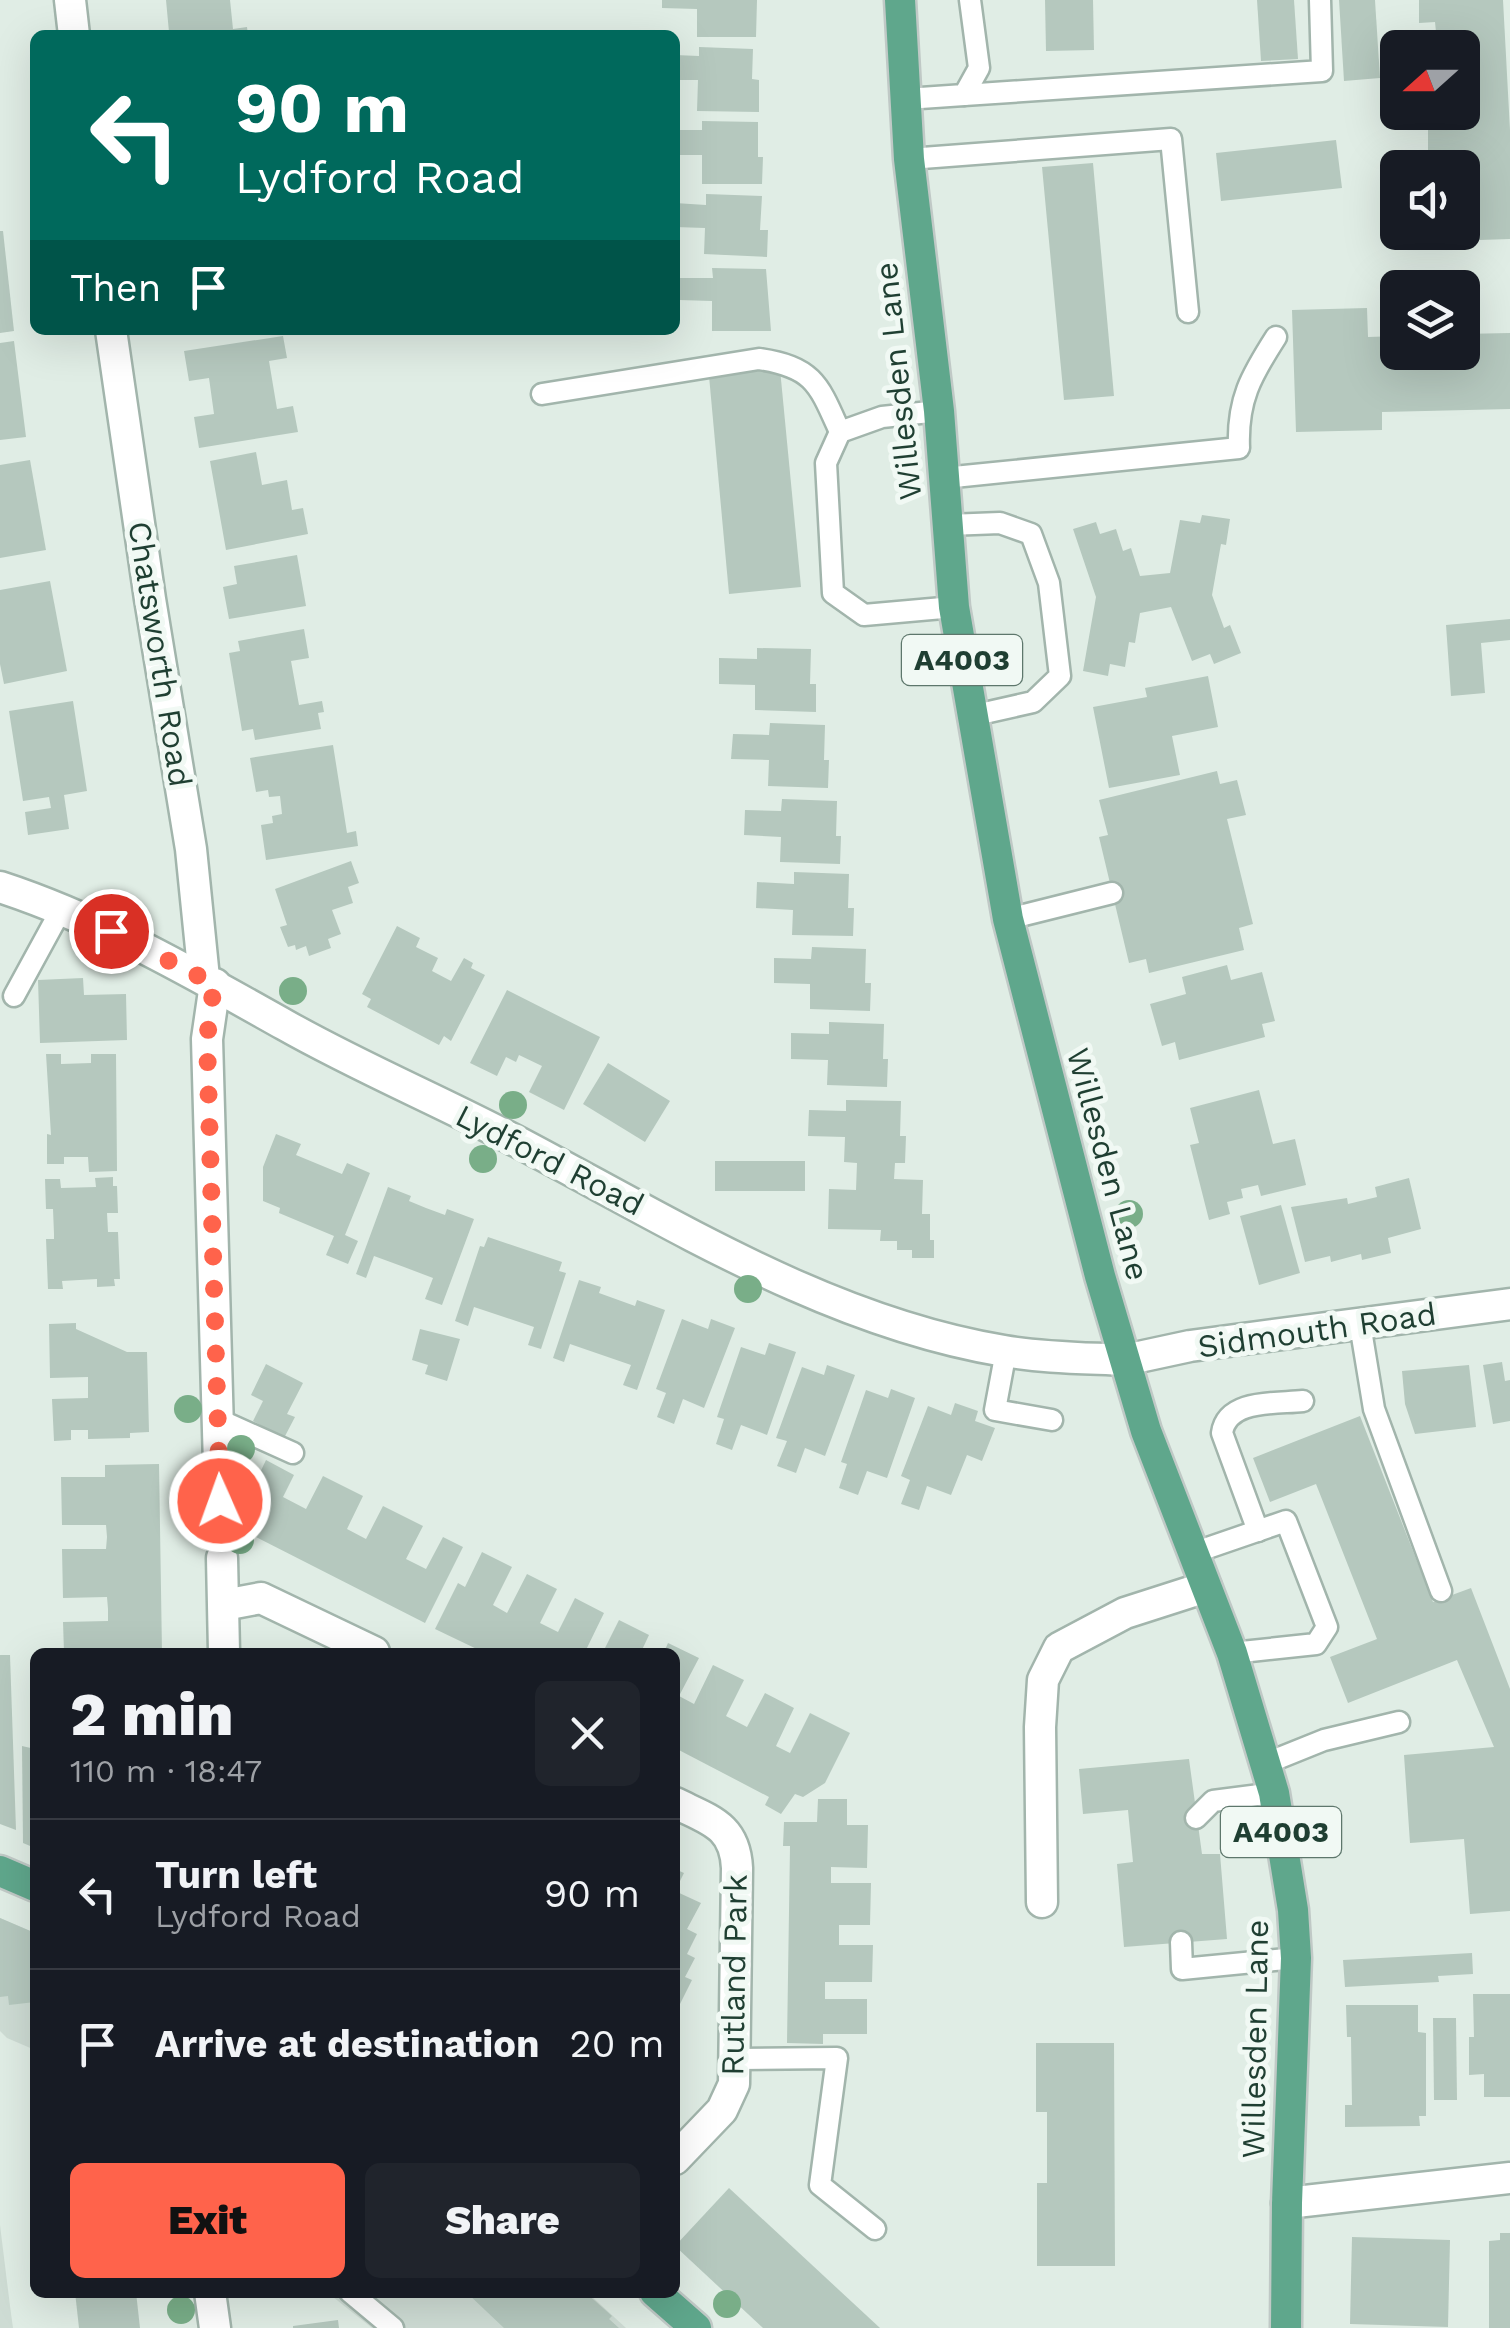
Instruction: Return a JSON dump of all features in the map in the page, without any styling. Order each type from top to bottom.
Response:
[{"type":"main road","name":"Willesden Lane","points":[[900,0],[909,159],[939,411],[954,607],[1008,919],[1146,1431],[1232,1653],[1274,1793],[1293,1910],[1296,1958],[1286,2328]]},
{"type":"main road","points":[[0,1871],[30,1884]]},
{"type":"main road","points":[[662,2298],[696,2328]]},
{"type":"street","points":[[70,0],[73,30]]},
{"type":"street","name":"Chatsworth Road","points":[[112,335],[209,981],[207,1039],[220,1501]]},
{"type":"street","name":"Lydford Road","points":[[0,887],[62,908],[209,981],[348,1058],[509,1137],[737,1258],[839,1304],[1006,1352],[1125,1360]]},
{"type":"street","name":"Sidmouth Road","points":[[1125,1360],[1190,1346],[1510,1304]]},
{"type":"street","points":[[222,1558],[224,1648]]},
{"type":"street","points":[[1042,1902],[1043,1680],[1059,1648],[1125,1613],[1206,1587]]},
{"type":"street","points":[[224,1605],[261,1598],[366,1648]]},
{"type":"street","name":"Rutland Park","points":[[680,1806],[721,1826],[736,1850],[734,2084],[722,2110],[680,2154]]},
{"type":"street","points":[[1287,2203],[1510,2178]]},
{"type":"street","points":[[211,2298],[215,2328]]},
{"type":"lane","points":[[964,95],[980,68],[970,0]]},
{"type":"lane","points":[[906,99],[1322,71],[1320,0]]},
{"type":"lane","points":[[909,159],[1171,139],[1188,312]]},
{"type":"lane","points":[[944,478],[1239,448],[1238,416],[1250,377],[1276,337]]},
{"type":"lane","points":[[542,394],[759,358],[790,364],[810,377],[826,400],[840,432]]},
{"type":"lane","points":[[939,411],[882,418],[840,432],[826,462],[834,593],[864,615],[954,607]]},
{"type":"lane","points":[[948,525],[1000,522],[1031,534],[1049,582],[1060,676],[1033,702],[971,716]]},
{"type":"lane","points":[[1008,919],[1112,894]]},
{"type":"lane","points":[[14,996],[62,908]]},
{"type":"lane","points":[[1360,1324],[1374,1409],[1442,1591]]},
{"type":"lane","points":[[1006,1352],[996,1410],[1052,1420]]},
{"type":"lane","points":[[1258,1531],[1222,1433],[1224,1420],[1237,1409],[1303,1400]]},
{"type":"lane","points":[[217,1419],[293,1454]]},
{"type":"lane","points":[[1193,1552],[1286,1521],[1327,1627],[1316,1644],[1232,1653]]},
{"type":"lane","points":[[1267,1763],[1324,1740],[1399,1722]]},
{"type":"lane","points":[[1196,1818],[1213,1801],[1274,1793]]},
{"type":"lane","points":[[1182,1942],[1182,1969],[1296,1958]]},
{"type":"lane","points":[[736,2058],[837,2058],[820,2185],[875,2230]]},
{"type":"lane","points":[[357,2298],[393,2328]]},
{"type":"shaded area","points":[[0,1918],[30,1931],[30,2048],[0,2031]]},
{"type":"shaded area","points":[[0,2225],[10,2306],[13,2328],[0,2328]]},
{"type":"shaded area","points":[[334,2298],[593,2298],[626,2328],[372,2328]]},
{"type":"building","points":[[166,0],[230,0],[233,29],[247,30],[169,30]]},
{"type":"building","points":[[662,0],[757,0],[756,37],[697,37],[697,9],[662,8]]},
{"type":"building","points":[[1045,0],[1093,0],[1094,50],[1046,51]]},
{"type":"building","points":[[1257,0],[1294,0],[1298,59],[1261,61]]},
{"type":"building","points":[[1339,0],[1375,0],[1380,78],[1344,81]]},
{"type":"building","points":[[1419,0],[1503,0],[1510,130],[1510,239],[1480,240],[1480,150],[1428,150],[1428,130],[1480,130],[1480,30],[1436,30],[1435,22],[1419,23]]},
{"type":"building","points":[[699,47],[753,49],[752,79],[759,80],[759,112],[697,111],[698,80],[680,80],[680,55],[699,56]]},
{"type":"building","points":[[702,121],[758,122],[762,184],[702,184],[702,155],[680,155],[680,130],[702,130]]},
{"type":"building","points":[[1336,140],[1342,188],[1221,201],[1216,153]]},
{"type":"building","points":[[1093,163],[1114,396],[1064,400],[1042,167]]},
{"type":"building","points":[[706,194],[762,196],[760,230],[768,230],[767,257],[704,254],[705,228],[680,227],[680,203],[706,205]]},
{"type":"building","points":[[0,231],[14,331],[0,333]]},
{"type":"building","points":[[712,268],[766,269],[771,331],[712,331],[712,301],[680,300],[680,278],[713,278]]},
{"type":"building","points":[[1367,308],[1368,337],[1380,337],[1380,370],[1480,370],[1480,334],[1510,333],[1510,409],[1382,412],[1382,430],[1296,432],[1292,310]]},
{"type":"building","points":[[283,336],[287,358],[269,361],[277,409],[293,406],[298,432],[199,448],[194,417],[214,414],[209,378],[189,381],[184,351]]},
{"type":"building","points":[[14,341],[26,437],[0,440],[0,343]]},
{"type":"building","points":[[780,369],[801,587],[729,594],[709,376]]},
{"type":"building","points":[[256,452],[262,485],[287,480],[292,510],[303,508],[308,534],[226,550],[210,461]]},
{"type":"building","points":[[30,460],[46,550],[0,558],[0,465]]},
{"type":"building","points":[[1202,515],[1230,519],[1212,595],[1224,628],[1230,625],[1241,653],[1214,664],[1210,654],[1192,661],[1171,607],[1140,613],[1135,643],[1129,642],[1125,667],[1110,664],[1108,676],[1083,671],[1096,597],[1073,529],[1096,522],[1100,534],[1116,529],[1123,551],[1131,548],[1140,576],[1170,573],[1180,520],[1200,523]]},
{"type":"building","points":[[297,555],[306,606],[229,619],[223,587],[237,584],[234,566]]},
{"type":"building","points":[[50,581],[67,671],[4,684],[0,664],[0,590]]},
{"type":"building","points":[[1510,619],[1510,640],[1481,643],[1485,693],[1451,696],[1446,625]]},
{"type":"building","points":[[304,629],[309,658],[291,661],[299,705],[322,701],[324,712],[318,713],[321,729],[255,740],[253,729],[242,731],[229,653],[240,651],[238,641]]},
{"type":"building","points":[[757,648],[811,649],[810,684],[816,684],[816,712],[755,710],[755,685],[719,684],[719,658],[757,659]]},
{"type":"building","points":[[1208,676],[1218,727],[1172,736],[1180,775],[1109,788],[1093,707],[1147,697],[1145,688]]},
{"type":"building","points":[[73,701],[87,791],[64,795],[69,829],[28,835],[25,812],[51,808],[49,797],[23,801],[9,711]]},
{"type":"building","points":[[770,723],[825,725],[828,788],[768,786],[769,760],[731,759],[733,734],[769,735]]},
{"type":"building","points":[[333,745],[347,833],[356,831],[358,846],[266,860],[261,825],[273,823],[272,816],[282,814],[280,796],[269,797],[268,790],[256,792],[250,758]]},
{"type":"building","points":[[1217,771],[1220,784],[1237,780],[1246,815],[1227,819],[1253,924],[1239,928],[1244,950],[1149,973],[1146,959],[1129,963],[1099,837],[1108,835],[1099,800]]},
{"type":"building","points":[[782,799],[837,801],[840,864],[780,862],[781,837],[744,835],[745,810],[781,811]]},
{"type":"building","points":[[351,861],[359,883],[348,887],[353,903],[332,910],[341,934],[328,939],[331,948],[309,956],[306,946],[296,950],[295,945],[288,947],[280,927],[287,925],[275,889]]},
{"type":"building","points":[[794,872],[849,874],[848,908],[854,908],[853,936],[792,935],[793,910],[756,908],[757,882],[794,884]]},
{"type":"building","points":[[397,926],[420,938],[416,947],[438,958],[432,971],[451,981],[464,958],[473,963],[471,968],[485,975],[451,1041],[444,1036],[439,1045],[367,1007],[371,999],[362,994]]},
{"type":"building","points":[[812,947],[866,949],[865,983],[871,983],[870,1011],[810,1009],[810,984],[774,983],[774,958],[811,959]]},
{"type":"building","points":[[1227,965],[1231,980],[1262,972],[1275,1021],[1262,1024],[1265,1037],[1179,1060],[1175,1042],[1162,1046],[1150,1004],[1186,994],[1182,977]]},
{"type":"building","points":[[83,978],[84,995],[126,994],[127,1040],[40,1043],[38,980]]},
{"type":"building","points":[[507,990],[600,1037],[564,1110],[529,1092],[542,1066],[519,1055],[516,1062],[506,1057],[497,1076],[470,1063]]},
{"type":"building","points":[[829,1022],[884,1024],[887,1087],[827,1085],[828,1060],[791,1059],[791,1033],[829,1034]]},
{"type":"building","points":[[46,1054],[61,1054],[61,1064],[91,1063],[91,1054],[116,1054],[117,1171],[89,1172],[88,1157],[64,1157],[64,1164],[47,1164],[47,1134],[51,1135]]},
{"type":"building","points":[[608,1063],[670,1101],[645,1142],[583,1104]]},
{"type":"building","points":[[1259,1090],[1273,1144],[1295,1139],[1306,1185],[1261,1196],[1258,1185],[1241,1189],[1243,1198],[1227,1202],[1230,1214],[1209,1220],[1190,1145],[1199,1143],[1190,1108]]},
{"type":"building","points":[[846,1100],[901,1101],[900,1136],[906,1136],[905,1163],[895,1163],[894,1179],[923,1180],[922,1214],[930,1214],[934,1258],[912,1258],[912,1250],[897,1250],[897,1241],[880,1241],[881,1230],[828,1229],[829,1189],[856,1190],[857,1163],[844,1162],[845,1137],[808,1136],[809,1110],[846,1111]]},
{"type":"building","points":[[276,1134],[301,1144],[296,1155],[342,1174],[347,1163],[370,1173],[345,1235],[358,1241],[348,1264],[326,1255],[334,1236],[279,1213],[280,1208],[263,1201],[263,1167]]},
{"type":"building","points":[[715,1161],[805,1161],[805,1191],[715,1191]]},
{"type":"building","points":[[113,1177],[118,1213],[107,1213],[108,1232],[118,1232],[120,1279],[114,1279],[115,1286],[97,1287],[97,1279],[62,1281],[63,1289],[48,1289],[46,1239],[54,1239],[54,1234],[53,1209],[46,1209],[45,1179],[60,1179],[61,1188],[96,1187],[95,1178]]},
{"type":"building","points":[[1409,1178],[1421,1229],[1388,1238],[1391,1253],[1362,1260],[1361,1254],[1331,1262],[1330,1256],[1305,1262],[1291,1207],[1347,1198],[1348,1204],[1377,1197],[1375,1187]]},
{"type":"building","points":[[388,1187],[411,1196],[409,1201],[426,1208],[445,1215],[447,1209],[474,1219],[442,1305],[425,1299],[433,1278],[374,1256],[366,1278],[356,1274]]},
{"type":"building","points":[[1281,1205],[1300,1273],[1259,1285],[1240,1216]]},
{"type":"building","points":[[488,1237],[562,1262],[559,1271],[566,1273],[541,1349],[528,1345],[534,1327],[474,1307],[468,1326],[455,1321],[480,1246],[484,1247]]},
{"type":"building","points":[[579,1280],[601,1287],[599,1293],[635,1306],[637,1300],[665,1310],[637,1390],[623,1385],[631,1365],[570,1344],[564,1362],[553,1358]]},
{"type":"building","points":[[682,1319],[708,1329],[711,1319],[735,1328],[704,1408],[683,1399],[674,1424],[657,1417],[666,1393],[656,1389]]},
{"type":"building","points":[[76,1323],[76,1329],[127,1352],[147,1352],[149,1432],[130,1433],[130,1438],[88,1439],[88,1430],[71,1430],[71,1440],[54,1441],[52,1399],[88,1398],[88,1377],[50,1378],[49,1324]]},
{"type":"building","points":[[420,1329],[460,1339],[447,1381],[425,1374],[428,1365],[412,1360]]},
{"type":"building","points":[[769,1343],[796,1352],[767,1435],[741,1425],[732,1450],[716,1444],[724,1419],[717,1417],[741,1347],[765,1355]]},
{"type":"building","points":[[1502,1362],[1505,1381],[1510,1380],[1510,1421],[1493,1424],[1483,1365]]},
{"type":"building","points":[[266,1364],[303,1383],[287,1414],[295,1417],[284,1438],[253,1421],[263,1401],[251,1395]]},
{"type":"building","points":[[827,1365],[855,1375],[825,1456],[805,1448],[796,1473],[777,1466],[787,1441],[776,1438],[802,1367],[824,1375]]},
{"type":"building","points":[[1469,1365],[1476,1427],[1415,1434],[1405,1404],[1402,1371]]},
{"type":"building","points":[[891,1389],[915,1398],[887,1478],[867,1471],[858,1495],[839,1488],[847,1464],[841,1462],[866,1390],[888,1398]]},
{"type":"building","points":[[955,1403],[978,1411],[975,1421],[995,1428],[982,1461],[967,1455],[951,1495],[927,1486],[919,1510],[901,1504],[910,1480],[901,1476],[928,1406],[951,1415]]},
{"type":"building","points":[[1360,1416],[1433,1602],[1471,1588],[1510,1689],[1510,1911],[1470,1914],[1464,1839],[1410,1843],[1404,1755],[1494,1747],[1457,1660],[1348,1703],[1330,1657],[1377,1639],[1316,1484],[1270,1502],[1253,1458]]},
{"type":"building","points":[[266,1460],[294,1475],[283,1497],[306,1509],[323,1476],[363,1496],[347,1529],[366,1539],[383,1506],[423,1526],[406,1559],[426,1569],[443,1537],[463,1547],[425,1623],[254,1536],[261,1523],[249,1517],[249,1479],[255,1483]]},
{"type":"building","points":[[159,1464],[162,1648],[64,1648],[63,1622],[108,1621],[108,1609],[107,1597],[63,1598],[62,1549],[106,1549],[107,1537],[106,1525],[62,1525],[61,1477],[105,1477],[105,1465]]},
{"type":"building","points":[[482,1552],[512,1567],[493,1605],[507,1613],[527,1574],[557,1589],[540,1623],[558,1632],[575,1598],[604,1613],[587,1648],[475,1648],[435,1629],[458,1583],[465,1587]]},
{"type":"building","points":[[619,1620],[649,1635],[643,1648],[605,1648]]},
{"type":"building","points":[[680,1649],[699,1658],[680,1694]]},
{"type":"building","points":[[0,1655],[10,1655],[16,1830],[0,1824]]},
{"type":"building","points":[[713,1665],[744,1680],[726,1716],[747,1727],[765,1693],[794,1708],[776,1746],[790,1753],[810,1713],[850,1733],[825,1783],[803,1797],[795,1794],[781,1814],[765,1805],[769,1797],[680,1751],[680,1697],[694,1704]]},
{"type":"building","points":[[22,1746],[30,1748],[30,1846],[23,1843]]},
{"type":"building","points":[[1189,1759],[1202,1854],[1220,1854],[1227,1939],[1124,1947],[1117,1864],[1133,1862],[1128,1810],[1083,1814],[1079,1769]]},
{"type":"building","points":[[818,1799],[847,1799],[847,1825],[868,1825],[867,1868],[831,1867],[831,1883],[871,1883],[870,1925],[839,1925],[839,1945],[873,1945],[872,1982],[825,1982],[825,1999],[867,1999],[867,2034],[823,2034],[823,2044],[787,2043],[790,1846],[783,1846],[784,1822],[817,1822]]},
{"type":"building","points":[[680,1893],[701,1903],[687,1929],[697,1934],[687,1954],[695,1958],[685,1977],[692,1980],[680,2004]]},
{"type":"building","points":[[0,1918],[30,1931],[30,2003],[9,2005],[8,1996],[0,1997]]},
{"type":"building","points":[[1472,1953],[1473,1974],[1438,1976],[1439,1982],[1345,1987],[1343,1960]]},
{"type":"building","points":[[1473,1994],[1510,1994],[1510,2097],[1484,2097],[1484,2074],[1469,2075],[1469,2037],[1474,2037]]},
{"type":"building","points":[[1346,2005],[1418,2005],[1418,2032],[1426,2033],[1426,2116],[1419,2116],[1420,2126],[1345,2127],[1345,2105],[1352,2105],[1351,2037],[1347,2037]]},
{"type":"building","points":[[1433,2018],[1456,2018],[1457,2100],[1434,2100]]},
{"type":"building","points":[[1036,2043],[1114,2043],[1115,2266],[1037,2266],[1037,2183],[1047,2183],[1047,2112],[1036,2112]]},
{"type":"building","points":[[729,2188],[880,2328],[763,2328],[680,2251],[680,2241]]},
{"type":"building","points":[[1500,2233],[1510,2233],[1510,2328],[1489,2328],[1489,2241],[1500,2240]]},
{"type":"building","points":[[1352,2237],[1450,2240],[1448,2327],[1350,2324]]},
{"type":"building","points":[[76,2298],[137,2298],[140,2328],[79,2328]]},
{"type":"building","points":[[472,2298],[592,2298],[619,2328],[504,2328]]},
{"type":"building","points":[[338,2320],[339,2328],[293,2328],[293,2326]]},
{"type":"route","points":[[111,931],[214,984],[207,1039],[208,1131],[220,1501]]}]
